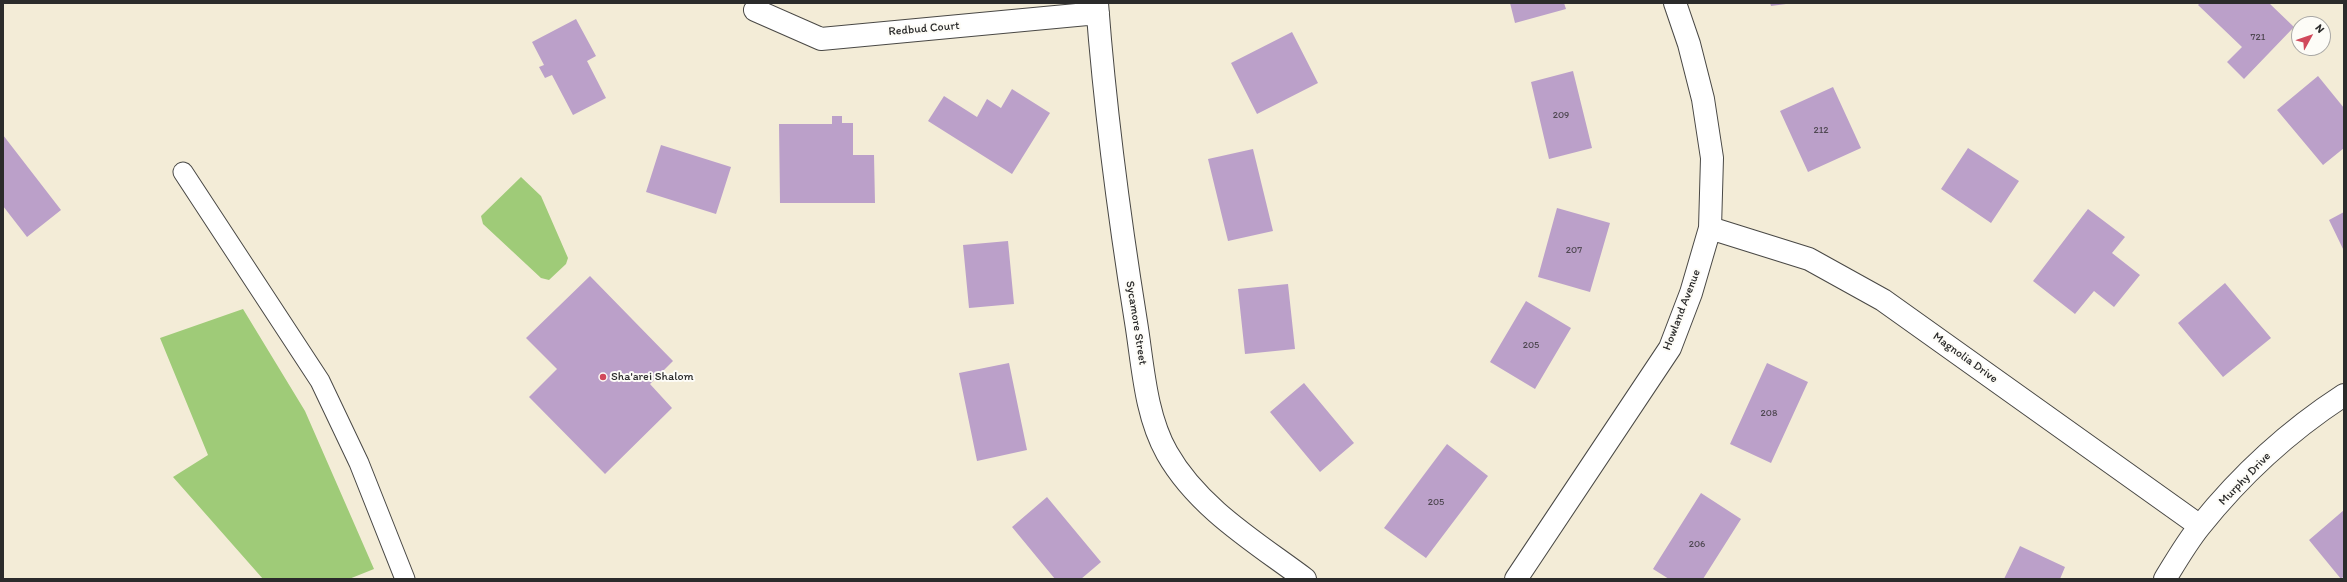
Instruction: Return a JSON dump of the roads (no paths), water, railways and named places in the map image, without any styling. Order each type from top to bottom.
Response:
[{"type":"street","name":"Howland Avenue","points":[[1516,579],[1670,348],[1691,293],[1710,228],[1712,158],[1703,99],[1675,3]]},
{"type":"street","name":"Redbud Court","points":[[756,10],[820,38],[1097,8]]},
{"type":"street","name":"Sycamore Street","points":[[1097,8],[1122,236],[1151,416],[1167,453],[1184,479],[1204,500],[1235,527],[1306,579]]},
{"type":"street","name":"Magnolia Drive","points":[[1710,228],[1809,259],[1883,300],[2200,526]]},
{"type":"street","name":"Murphy Drive","points":[[2165,579],[2200,526],[2256,465],[2288,437],[2344,396]]},
{"type":"lane","points":[[183,172],[320,381],[359,463],[405,579]]},
{"type":"place","name":"Sha'arei Shalom","points":[[603,377]]}]
